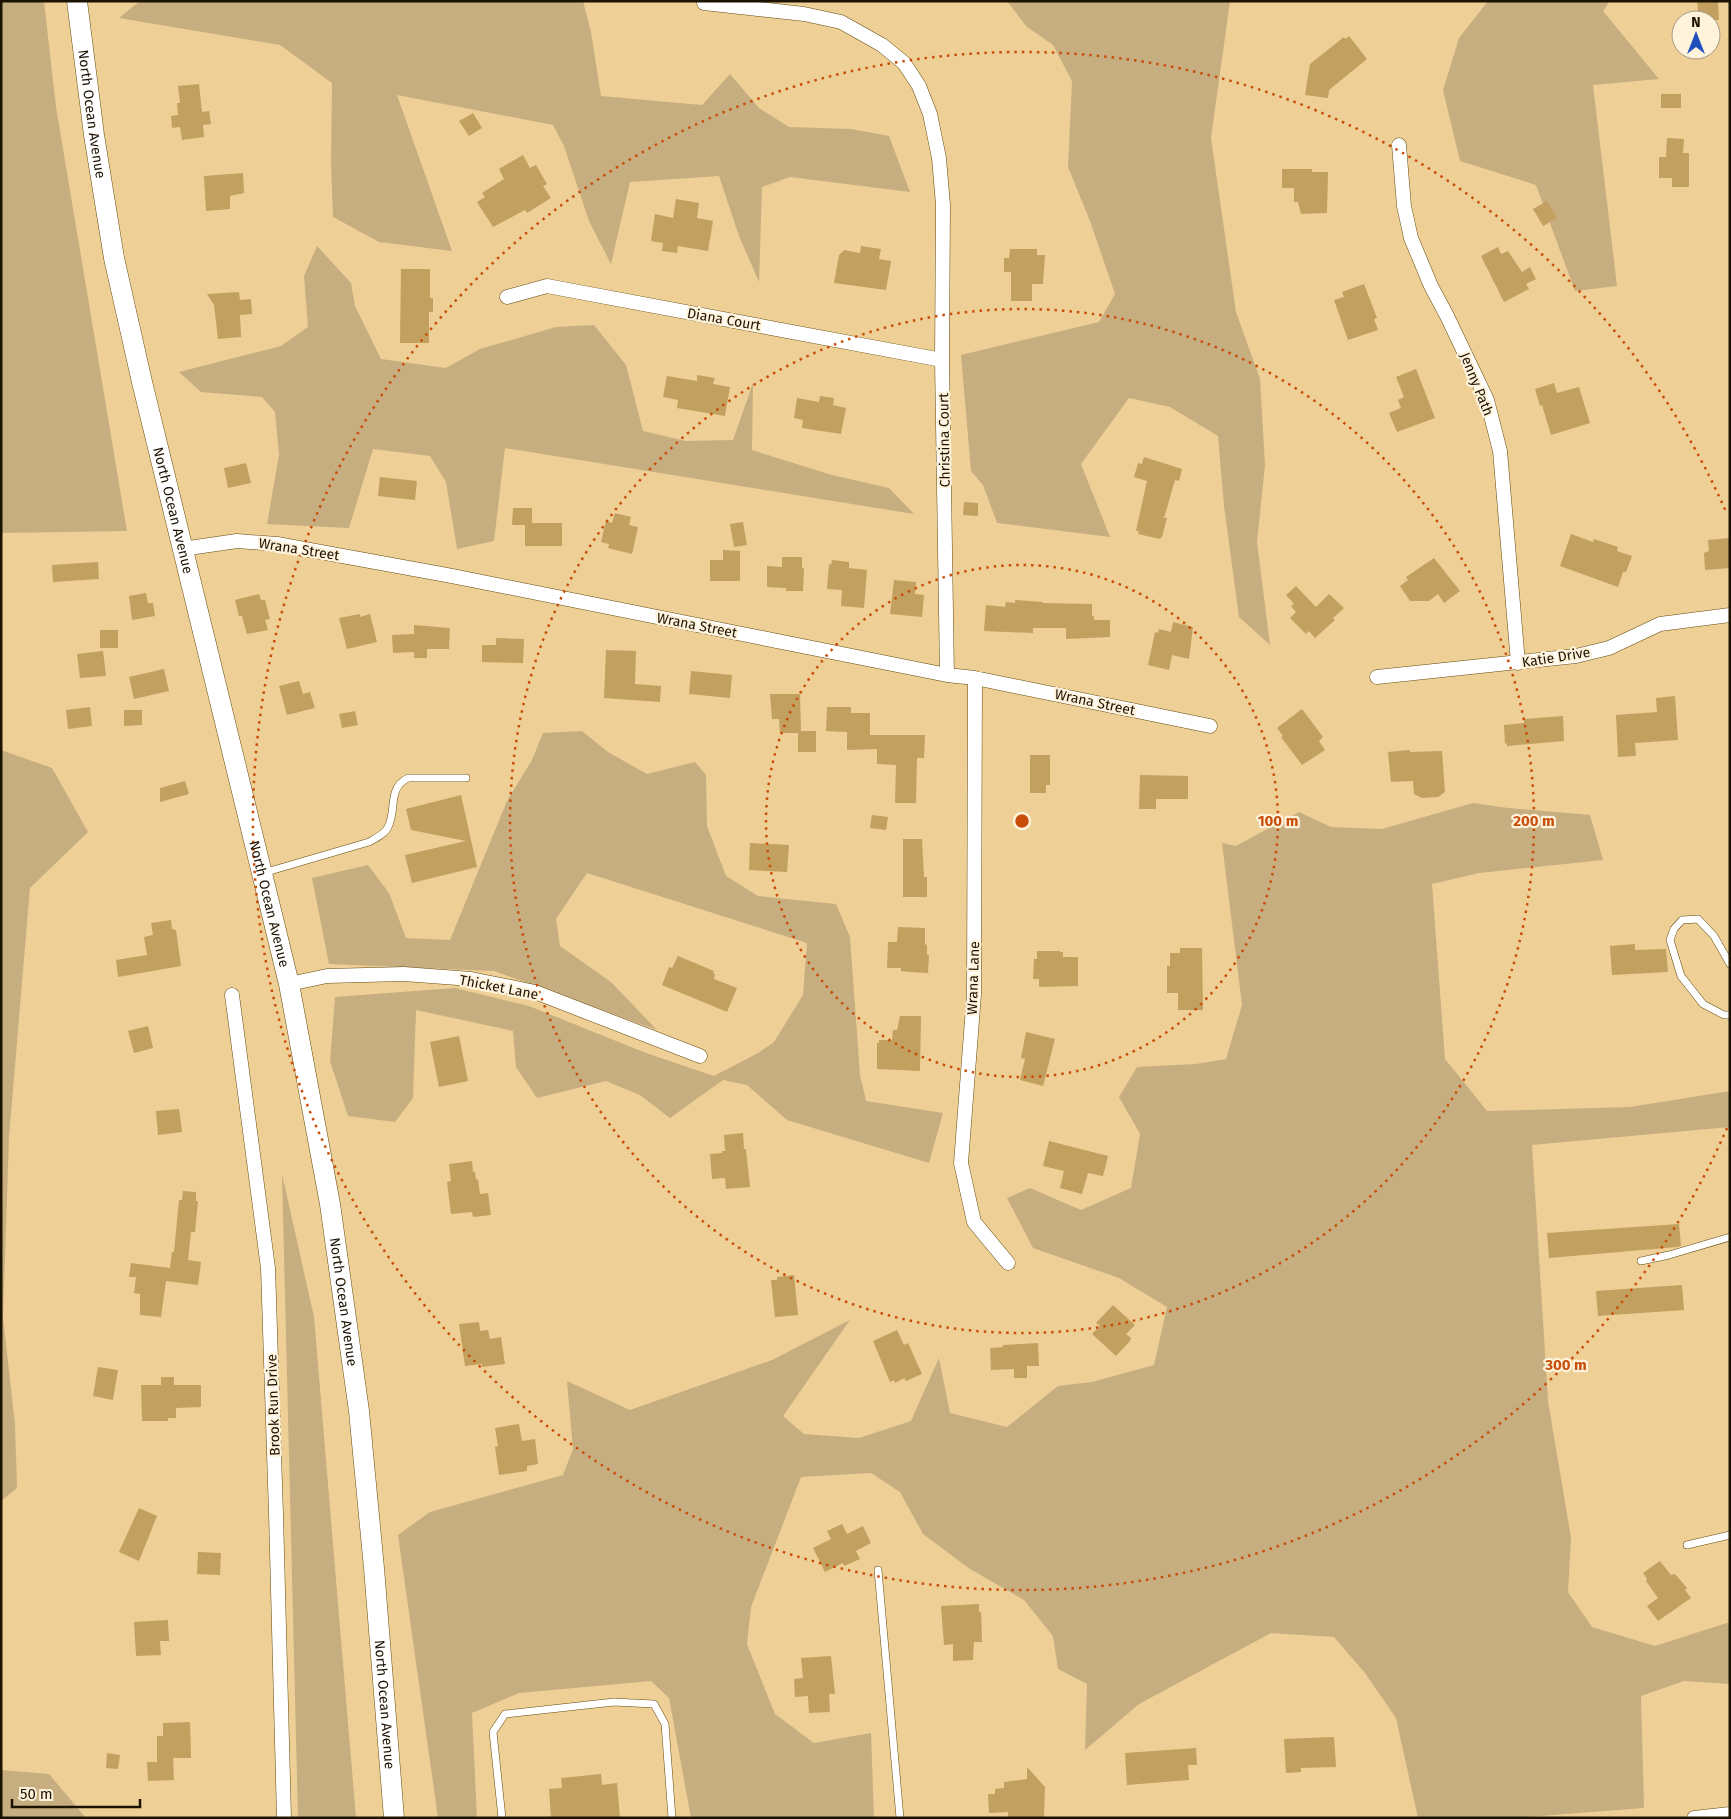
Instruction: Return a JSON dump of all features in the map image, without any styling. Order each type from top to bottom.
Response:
[{"type":"main road","name":"North Ocean Avenue","points":[[77,1],[95,144],[114,258],[182,549],[289,984],[330,1204],[359,1411],[394,1818]]},
{"type":"street","name":"Christina Court","points":[[704,3],[804,14],[841,22],[882,45],[904,63],[919,86],[930,114],[939,158],[943,205],[942,360],[947,675]]},
{"type":"street","name":"Jenny Path","points":[[1400,145],[1404,206],[1411,238],[1431,286],[1448,316],[1487,400],[1500,451],[1518,663]]},
{"type":"street","name":"Diana Court","points":[[507,298],[547,286],[942,360]]},
{"type":"street","name":"Wrana Street","points":[[182,549],[237,541],[277,544],[452,576],[947,675],[976,678],[1210,726]]},
{"type":"street","name":"Katie Drive","points":[[1376,677],[1576,656],[1609,648],[1660,624],[1730,615]]},
{"type":"street","name":"Wrana Lane","points":[[976,678],[974,994],[960,1163],[974,1222],[1008,1263]]},
{"type":"street","name":"Thicket Lane","points":[[289,984],[327,976],[347,975],[404,974],[471,979],[535,992],[700,1056]]},
{"type":"street","name":"Brook Run Drive","points":[[232,995],[268,1268],[284,1818]]},
{"type":"street","points":[[1694,1818],[1730,1814]]},
{"type":"lane","points":[[262,873],[369,842],[380,836],[388,828],[396,788],[400,781],[408,778],[466,778]]},
{"type":"lane","points":[[1730,964],[1714,936],[1698,920],[1682,920],[1674,929],[1670,940],[1681,976],[1703,1004],[1724,1014],[1730,1014]]},
{"type":"lane","points":[[1641,1261],[1730,1237]]},
{"type":"lane","points":[[1688,1545],[1730,1535]]},
{"type":"lane","points":[[878,1570],[900,1818]]},
{"type":"lane","points":[[502,1818],[493,1732],[506,1714],[614,1702],[654,1704],[665,1724],[672,1818]]},
{"type":"shaded area","points":[[1,1],[44,1],[56,107],[127,531],[1,533]]},
{"type":"shaded area","points":[[140,1],[583,1],[591,32],[601,96],[702,105],[730,74],[759,108],[789,127],[851,129],[889,136],[910,192],[790,177],[762,187],[759,282],[739,236],[719,176],[630,182],[611,264],[589,221],[564,146],[553,125],[397,95],[452,251],[379,242],[333,217],[331,163],[332,83],[280,45],[119,18]]},
{"type":"shaded area","points":[[1007,1],[1230,1],[1211,138],[1236,312],[1260,379],[1265,465],[1257,542],[1270,645],[1239,617],[1224,506],[1218,436],[1170,407],[1129,398],[1081,464],[1110,537],[997,523],[983,485],[971,471],[961,355],[1099,322],[1115,294],[1090,221],[1068,167],[1072,81],[1053,45],[1026,26]]},
{"type":"shaded area","points":[[1488,1],[1610,1],[1603,11],[1659,79],[1593,85],[1617,286],[1575,291],[1536,185],[1460,161],[1443,90],[1459,38]]},
{"type":"shaded area","points":[[317,246],[351,283],[355,306],[381,359],[446,368],[480,349],[556,327],[594,325],[626,365],[643,431],[686,441],[733,440],[753,383],[752,450],[832,475],[889,488],[914,514],[505,448],[494,541],[457,549],[446,482],[430,456],[373,449],[349,528],[267,524],[279,455],[275,412],[262,397],[201,392],[179,372],[281,346],[308,327],[304,276]]},
{"type":"shaded area","points":[[582,731],[608,752],[647,774],[695,762],[706,775],[707,826],[726,876],[758,896],[836,904],[850,937],[860,1075],[866,1101],[943,1113],[929,1163],[787,1120],[747,1085],[723,1080],[670,1118],[640,1095],[606,1081],[537,1098],[516,1067],[513,1031],[416,1010],[413,1098],[395,1122],[348,1116],[330,1061],[335,997],[455,988],[529,1006],[646,1053],[714,1076],[758,1053],[774,1042],[803,995],[807,943],[587,873],[556,919],[560,946],[611,982],[657,1030],[494,971],[329,964],[312,878],[368,865],[389,893],[406,938],[450,940],[507,801],[532,760],[543,733]]},
{"type":"shaded area","points":[[1,750],[52,768],[88,832],[30,888],[9,1137],[3,1317],[15,1425],[17,1488],[1,1501]]},
{"type":"shaded area","points":[[1473,803],[1590,815],[1603,860],[1479,873],[1432,884],[1445,1059],[1487,1111],[1630,1107],[1730,1091],[1730,1127],[1532,1145],[1548,1401],[1571,1538],[1568,1592],[1592,1627],[1655,1646],[1730,1622],[1730,1684],[1684,1681],[1641,1696],[1644,1808],[1515,1818],[1418,1818],[1396,1718],[1365,1673],[1334,1637],[1271,1633],[1139,1704],[1085,1750],[1087,1684],[1058,1669],[1053,1636],[1024,1600],[970,1569],[923,1534],[900,1492],[871,1473],[801,1477],[751,1607],[747,1644],[775,1714],[814,1743],[871,1733],[874,1818],[691,1818],[669,1698],[651,1681],[519,1693],[472,1713],[477,1818],[438,1818],[398,1535],[430,1512],[563,1475],[573,1449],[567,1381],[630,1410],[772,1360],[850,1320],[783,1416],[804,1434],[859,1438],[911,1421],[939,1358],[950,1413],[1007,1427],[1058,1386],[1092,1382],[1154,1365],[1167,1307],[1119,1278],[1033,1248],[1007,1198],[1030,1188],[1081,1210],[1131,1188],[1140,1134],[1119,1097],[1137,1067],[1196,1064],[1226,1059],[1242,1005],[1222,843],[1236,846],[1299,812],[1331,827],[1382,829]]},
{"type":"shaded area","points":[[282,1174],[314,1317],[356,1818],[298,1818]]},
{"type":"shaded area","points":[[1,1770],[49,1774],[86,1818],[1,1818]]},
{"type":"building","points":[[1697,1],[1718,1],[1718,10],[1698,10]]},
{"type":"building","points":[[1349,36],[1367,59],[1329,90],[1328,98],[1305,95],[1310,64],[1344,37],[1345,39]]},
{"type":"building","points":[[199,84],[202,112],[209,111],[211,124],[203,125],[204,137],[182,140],[180,127],[172,128],[171,116],[178,115],[177,103],[180,103],[178,86]]},
{"type":"building","points":[[1661,94],[1681,94],[1681,108],[1661,108]]},
{"type":"building","points":[[473,113],[482,128],[469,136],[459,121]]},
{"type":"building","points":[[1667,138],[1684,139],[1683,153],[1689,153],[1689,187],[1672,187],[1672,178],[1659,178],[1659,157],[1666,157]]},
{"type":"building","points":[[523,155],[530,168],[536,165],[547,184],[543,186],[551,198],[527,213],[525,210],[493,227],[477,202],[485,197],[482,193],[504,179],[499,169]]},
{"type":"building","points":[[1282,169],[1312,169],[1312,172],[1328,172],[1327,213],[1301,214],[1298,202],[1294,202],[1294,188],[1282,188]]},
{"type":"building","points":[[243,173],[244,193],[230,196],[230,209],[206,211],[204,176]]},
{"type":"building","points":[[676,199],[699,203],[697,218],[713,221],[708,251],[678,246],[677,253],[662,251],[663,243],[651,241],[655,214],[673,218]]},
{"type":"building","points":[[1547,201],[1557,218],[1543,226],[1533,209]]},
{"type":"building","points":[[861,246],[881,249],[879,259],[891,261],[886,290],[834,283],[839,255],[844,250],[860,253]]},
{"type":"building","points":[[1498,247],[1501,254],[1508,251],[1522,272],[1530,267],[1536,279],[1526,284],[1529,289],[1504,302],[1481,256]]},
{"type":"building","points":[[1010,249],[1037,249],[1037,255],[1045,255],[1043,284],[1032,284],[1032,301],[1011,301],[1011,272],[1004,272],[1004,258],[1009,258]]},
{"type":"building","points":[[401,269],[430,269],[430,298],[433,298],[433,312],[429,312],[429,343],[400,343]]},
{"type":"building","points":[[1364,284],[1377,318],[1374,319],[1378,330],[1348,340],[1334,300],[1344,297],[1342,292]]},
{"type":"building","points":[[239,292],[240,300],[251,299],[252,314],[240,315],[241,337],[218,339],[214,305],[207,294]]},
{"type":"building","points":[[1416,369],[1435,418],[1397,432],[1389,413],[1401,408],[1398,400],[1404,397],[1396,377]]},
{"type":"building","points":[[697,375],[715,378],[713,384],[730,387],[725,416],[677,408],[678,400],[663,397],[667,376],[697,381]]},
{"type":"building","points":[[1554,383],[1557,393],[1579,387],[1590,423],[1551,435],[1535,389]]},
{"type":"building","points":[[820,396],[834,398],[833,405],[846,408],[841,434],[802,428],[803,420],[794,418],[797,398],[819,402]]},
{"type":"building","points":[[1144,457],[1182,469],[1179,481],[1175,480],[1164,518],[1167,518],[1160,539],[1138,534],[1139,531],[1136,531],[1147,481],[1134,477],[1138,463],[1142,464]]},
{"type":"building","points":[[246,463],[251,483],[228,488],[224,468]]},
{"type":"building","points":[[380,477],[417,481],[415,500],[378,496]]},
{"type":"building","points":[[964,502],[978,503],[978,516],[963,515]]},
{"type":"building","points":[[513,508],[532,508],[532,523],[562,523],[562,546],[525,546],[525,525],[512,525]]},
{"type":"building","points":[[615,513],[631,517],[629,525],[638,527],[632,554],[608,548],[609,544],[601,542],[606,521],[612,523]]},
{"type":"building","points":[[743,522],[747,545],[734,547],[730,524]]},
{"type":"building","points":[[1571,534],[1593,542],[1594,539],[1618,547],[1617,551],[1632,556],[1626,572],[1623,572],[1618,587],[1560,566]]},
{"type":"building","points":[[1730,538],[1730,568],[1705,570],[1704,553],[1709,551],[1708,540]]},
{"type":"building","points":[[723,550],[740,551],[740,581],[710,581],[710,560],[723,560]]},
{"type":"building","points":[[782,557],[802,557],[802,568],[804,568],[803,591],[786,591],[786,588],[767,587],[767,566],[782,567]]},
{"type":"building","points":[[1434,558],[1460,591],[1444,603],[1438,594],[1429,601],[1410,601],[1400,586],[1408,580],[1406,577]]},
{"type":"building","points":[[832,560],[849,562],[849,568],[867,570],[864,608],[841,606],[842,590],[827,589],[829,564],[831,565]]},
{"type":"building","points":[[98,562],[99,579],[53,582],[52,565]]},
{"type":"building","points":[[894,580],[916,582],[915,594],[924,595],[922,617],[890,614]]},
{"type":"building","points":[[1296,586],[1316,607],[1329,594],[1344,608],[1333,618],[1335,620],[1315,638],[1309,631],[1306,634],[1290,618],[1296,612],[1291,606],[1294,604],[1286,595]]},
{"type":"building","points":[[146,593],[148,603],[153,603],[155,616],[132,620],[129,596]]},
{"type":"building","points":[[259,594],[261,600],[265,600],[270,619],[265,620],[268,630],[247,634],[242,616],[239,616],[235,600]]},
{"type":"building","points":[[1015,600],[1043,603],[1092,604],[1094,620],[1110,620],[1110,637],[1066,639],[1066,628],[1033,628],[1033,633],[984,631],[986,605],[1005,607],[1006,602],[1015,603]]},
{"type":"building","points":[[360,614],[360,617],[370,614],[377,642],[347,649],[339,618]]},
{"type":"building","points":[[1173,622],[1193,627],[1189,659],[1172,655],[1169,670],[1148,665],[1155,632],[1158,633],[1159,629],[1171,632]]},
{"type":"building","points":[[414,625],[450,628],[449,649],[427,649],[427,658],[414,658],[414,652],[393,653],[392,635],[414,634]]},
{"type":"building","points":[[100,630],[118,630],[118,648],[100,648]]},
{"type":"building","points":[[496,638],[524,639],[523,663],[482,662],[482,645],[496,645]]},
{"type":"building","points":[[606,650],[636,651],[635,684],[661,686],[660,702],[604,698]]},
{"type":"building","points":[[103,651],[106,676],[80,678],[77,654]]},
{"type":"building","points":[[164,669],[169,691],[134,699],[129,677]]},
{"type":"building","points":[[691,671],[732,675],[730,698],[689,694]]},
{"type":"building","points":[[299,681],[303,694],[310,692],[315,708],[287,715],[279,686]]},
{"type":"building","points":[[770,694],[800,694],[801,731],[816,731],[816,752],[798,752],[798,733],[780,733],[779,719],[772,719]]},
{"type":"building","points":[[1675,696],[1678,740],[1635,743],[1636,756],[1618,757],[1616,715],[1657,712],[1656,698]]},
{"type":"building","points":[[90,707],[92,726],[68,729],[66,710]]},
{"type":"building","points":[[827,707],[851,707],[851,713],[870,713],[870,735],[925,735],[924,758],[917,758],[916,803],[895,803],[896,765],[877,764],[877,749],[847,750],[847,732],[826,731]]},
{"type":"building","points":[[1302,709],[1323,737],[1319,741],[1325,750],[1302,765],[1281,737],[1283,736],[1277,728]]},
{"type":"building","points":[[124,710],[142,710],[142,725],[124,726]]},
{"type":"building","points":[[355,711],[358,725],[342,728],[339,714]]},
{"type":"building","points":[[1563,716],[1564,741],[1507,746],[1507,743],[1505,744],[1504,725],[1524,723],[1524,719]]},
{"type":"building","points":[[1410,750],[1410,752],[1442,751],[1445,792],[1438,797],[1422,798],[1414,794],[1413,781],[1391,782],[1388,752]]},
{"type":"building","points":[[1030,755],[1050,755],[1050,785],[1046,785],[1046,793],[1030,793]]},
{"type":"building","points":[[1140,775],[1188,776],[1188,799],[1156,799],[1156,809],[1139,809]]},
{"type":"building","points":[[185,781],[189,794],[160,802],[160,788]]},
{"type":"building","points":[[461,795],[477,867],[412,883],[405,855],[466,841],[411,830],[406,809]]},
{"type":"building","points":[[872,815],[888,817],[886,830],[870,828]]},
{"type":"building","points":[[903,839],[922,839],[924,877],[927,877],[927,897],[903,897]]},
{"type":"building","points":[[750,843],[789,845],[787,872],[749,870]]},
{"type":"building","points":[[171,920],[172,929],[176,930],[181,966],[118,977],[116,960],[147,955],[144,937],[153,935],[151,923]]},
{"type":"building","points":[[898,927],[925,928],[925,944],[927,945],[927,955],[929,955],[928,973],[901,971],[901,968],[887,968],[888,942],[897,942]]},
{"type":"building","points":[[1635,944],[1635,950],[1666,949],[1668,972],[1612,975],[1610,946]]},
{"type":"building","points":[[1180,948],[1202,948],[1203,1010],[1178,1010],[1178,993],[1167,993],[1167,966],[1170,966],[1170,953],[1180,953]]},
{"type":"building","points":[[1037,951],[1060,951],[1063,952],[1063,957],[1078,957],[1078,986],[1039,987],[1039,979],[1033,979],[1034,959],[1037,959]]},
{"type":"building","points":[[678,956],[714,971],[714,979],[737,988],[727,1012],[662,985],[669,967],[672,968]]},
{"type":"building","points":[[900,1016],[921,1016],[920,1071],[877,1069],[877,1043],[879,1043],[879,1040],[892,1040],[893,1030],[897,1030]]},
{"type":"building","points":[[148,1026],[153,1048],[134,1053],[128,1031]]},
{"type":"building","points":[[1026,1032],[1055,1039],[1043,1086],[1020,1080],[1025,1059],[1021,1058]]},
{"type":"building","points":[[459,1036],[468,1081],[439,1087],[430,1042]]},
{"type":"building","points":[[179,1109],[182,1132],[158,1135],[156,1111]]},
{"type":"building","points":[[743,1133],[750,1187],[726,1189],[725,1178],[712,1179],[710,1154],[725,1151],[724,1135]]},
{"type":"building","points":[[1049,1141],[1108,1156],[1103,1176],[1088,1173],[1082,1194],[1060,1188],[1064,1171],[1043,1166]]},
{"type":"building","points":[[472,1161],[473,1172],[475,1172],[476,1180],[478,1179],[480,1194],[488,1193],[491,1215],[473,1217],[472,1212],[451,1214],[447,1182],[451,1181],[449,1164]]},
{"type":"building","points":[[183,1191],[196,1192],[196,1201],[198,1201],[195,1232],[191,1232],[188,1260],[201,1262],[198,1285],[166,1281],[161,1317],[140,1315],[140,1294],[134,1293],[136,1277],[129,1277],[131,1263],[170,1268],[172,1252],[174,1252],[179,1200],[182,1200]]},
{"type":"building","points":[[1679,1224],[1681,1246],[1549,1258],[1547,1233]]},
{"type":"building","points":[[794,1275],[798,1315],[775,1317],[771,1280],[777,1280],[777,1277]]},
{"type":"building","points":[[1682,1285],[1684,1310],[1598,1316],[1596,1291]]},
{"type":"building","points":[[1113,1305],[1135,1325],[1126,1334],[1131,1338],[1130,1341],[1116,1356],[1092,1334],[1100,1326],[1096,1323]]},
{"type":"building","points":[[479,1322],[480,1331],[488,1330],[490,1339],[501,1337],[505,1364],[482,1367],[482,1364],[465,1366],[459,1324]]},
{"type":"building","points":[[897,1330],[904,1345],[908,1343],[922,1374],[906,1381],[904,1378],[895,1383],[894,1380],[890,1382],[873,1341]]},
{"type":"building","points":[[1038,1343],[1039,1366],[1027,1366],[1027,1378],[1014,1378],[1014,1369],[991,1370],[990,1348],[1003,1347],[1003,1345]]},
{"type":"building","points":[[98,1367],[118,1370],[113,1400],[93,1396]]},
{"type":"building","points":[[161,1377],[174,1377],[174,1385],[201,1385],[201,1407],[176,1408],[176,1418],[168,1418],[168,1421],[142,1421],[141,1385],[161,1385]]},
{"type":"building","points":[[519,1424],[522,1441],[535,1439],[538,1464],[527,1466],[527,1471],[499,1475],[495,1447],[498,1446],[495,1428]]},
{"type":"building","points":[[139,1508],[157,1516],[139,1561],[119,1552]]},
{"type":"building","points":[[842,1524],[847,1534],[863,1526],[871,1543],[856,1551],[860,1559],[844,1566],[843,1563],[825,1572],[813,1548],[831,1539],[827,1531]]},
{"type":"building","points":[[198,1552],[221,1553],[220,1575],[197,1574]]},
{"type":"building","points":[[1660,1561],[1671,1575],[1675,1574],[1687,1588],[1685,1590],[1691,1598],[1658,1621],[1647,1606],[1658,1598],[1646,1581],[1647,1579],[1643,1573]]},
{"type":"building","points":[[979,1604],[982,1642],[974,1642],[973,1660],[953,1661],[953,1644],[944,1645],[941,1606]]},
{"type":"building","points":[[168,1620],[169,1641],[160,1641],[161,1655],[136,1656],[134,1622]]},
{"type":"building","points":[[831,1656],[835,1694],[829,1694],[830,1712],[809,1713],[808,1696],[795,1697],[794,1679],[803,1678],[801,1658]]},
{"type":"building","points":[[190,1722],[191,1758],[173,1758],[174,1780],[148,1781],[147,1762],[157,1762],[157,1736],[163,1736],[163,1723]]},
{"type":"building","points":[[1334,1737],[1336,1767],[1301,1768],[1301,1772],[1286,1773],[1284,1739]]},
{"type":"building","points":[[1196,1748],[1197,1765],[1188,1765],[1189,1780],[1127,1785],[1125,1753]]},
{"type":"building","points":[[107,1753],[120,1755],[118,1769],[106,1768]]},
{"type":"building","points":[[1027,1767],[1045,1787],[1044,1817],[1008,1818],[1008,1812],[989,1813],[988,1794],[995,1794],[995,1789],[1004,1788],[1004,1782],[1027,1779]]},
{"type":"building","points":[[601,1774],[602,1785],[617,1783],[620,1818],[551,1818],[549,1789],[562,1788],[561,1778]]}]
